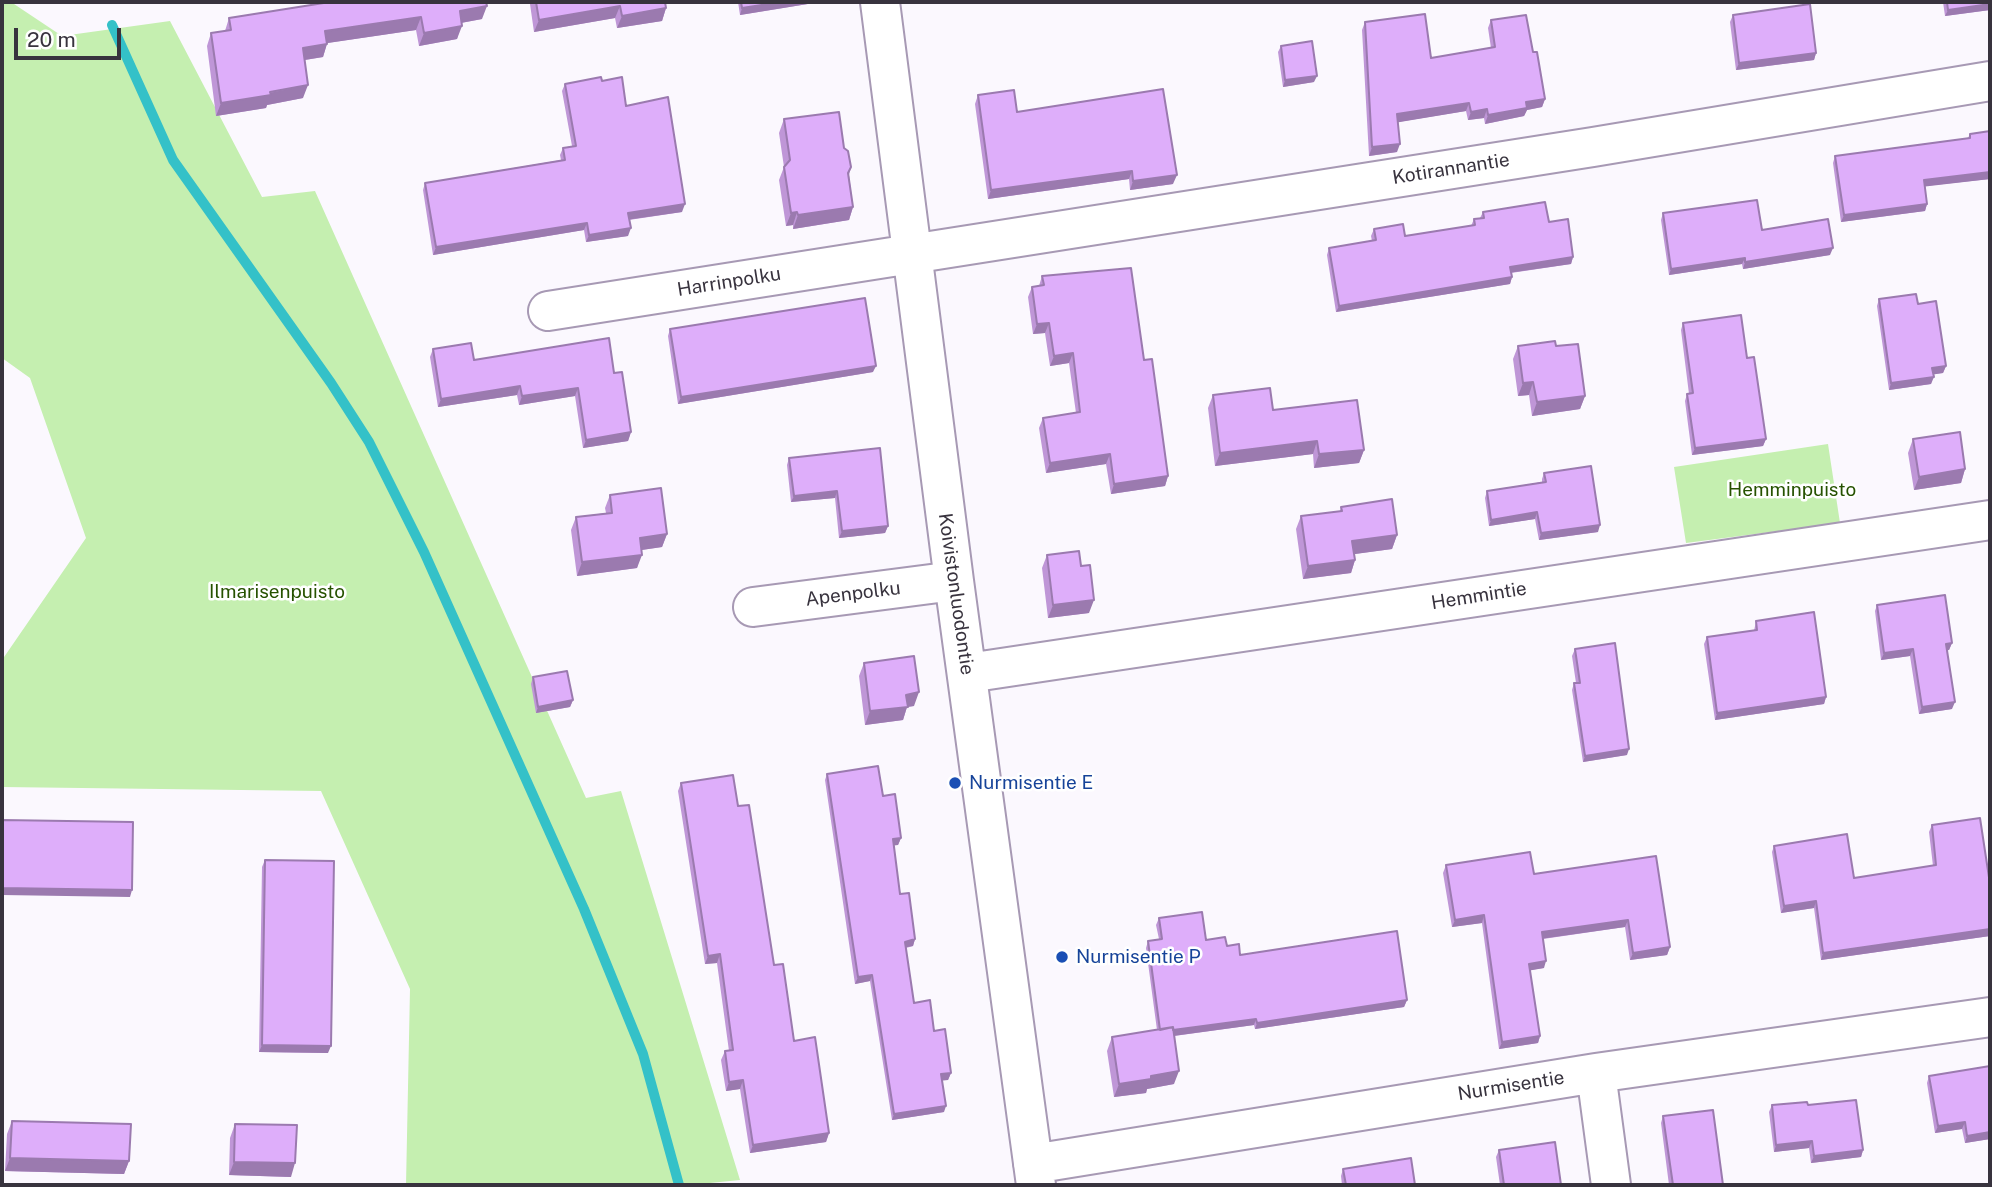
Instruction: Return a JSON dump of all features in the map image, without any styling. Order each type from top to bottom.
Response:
[{"type":"street","name":"Koivistonluodontie","points":[[880,2],[954,581],[1035,1175]]},
{"type":"street","name":"Kotirannantie","points":[[911,253],[1593,147],[1990,81]]},
{"type":"street","name":"Harrinpolku","points":[[548,311],[911,253]]},
{"type":"street","name":"Hemmintie","points":[[968,673],[1990,520]]},
{"type":"street","name":"Apenpolku","points":[[753,607],[954,581]]},
{"type":"street","name":"Nurmisentie","points":[[1035,1175],[1596,1073],[1990,1017]]},
{"type":"street","points":[[1596,1073],[1611,1185]]},
{"type":"green space","name":"Ilmarisenpuisto","points":[[2,2],[11,2],[62,36],[170,21],[262,197],[315,191],[586,798],[621,791],[740,1180],[690,1185],[406,1185],[410,989],[321,791],[2,787],[2,660],[86,538],[30,378],[2,358]]},
{"type":"green space","name":"Hemminpuisto","points":[[1828,444],[1840,523],[1686,543],[1674,467]]},
{"type":"building","points":[[330,2],[486,2],[487,6],[460,11],[462,26],[424,33],[421,17],[325,31],[327,44],[303,48],[308,85],[270,92],[271,95],[221,103],[211,33],[231,30],[229,18]]},
{"type":"building","points":[[536,2],[665,2],[666,8],[622,16],[620,6],[539,20]]},
{"type":"building","points":[[741,2],[781,2],[742,8]]},
{"type":"building","points":[[1947,2],[1990,2],[1990,4],[1948,10]]},
{"type":"building","points":[[1810,4],[1816,53],[1739,63],[1733,15]]},
{"type":"building","points":[[1425,14],[1431,58],[1495,47],[1491,20],[1526,15],[1533,52],[1537,52],[1545,99],[1526,102],[1527,108],[1488,115],[1487,109],[1471,112],[1469,103],[1397,114],[1400,144],[1372,147],[1365,22]]},
{"type":"building","points":[[1312,41],[1317,76],[1285,80],[1281,46]]},
{"type":"building","points":[[601,77],[602,81],[622,77],[626,106],[668,97],[685,204],[628,213],[631,228],[589,235],[587,223],[436,247],[425,183],[565,160],[563,148],[576,146],[565,84]]},
{"type":"building","points":[[1163,89],[1177,175],[1133,181],[1132,171],[991,190],[978,95],[1014,90],[1017,112]]},
{"type":"building","points":[[839,112],[844,148],[848,151],[851,167],[848,173],[853,207],[798,215],[797,212],[791,213],[784,167],[790,160],[784,119]]},
{"type":"building","points":[[1990,131],[1990,172],[1924,180],[1927,204],[1844,215],[1835,156],[1970,138],[1970,134]]},
{"type":"building","points":[[1757,200],[1762,230],[1828,219],[1833,248],[1745,262],[1745,258],[1671,269],[1663,213]]},
{"type":"building","points":[[1545,202],[1549,222],[1568,219],[1573,257],[1510,267],[1512,277],[1339,306],[1329,248],[1376,240],[1374,229],[1403,224],[1405,236],[1475,225],[1474,219],[1484,218],[1483,212]]},
{"type":"building","points":[[1131,268],[1144,360],[1152,359],[1168,476],[1114,484],[1110,454],[1050,463],[1043,418],[1080,412],[1073,353],[1054,356],[1049,323],[1037,324],[1032,287],[1044,285],[1042,276]]},
{"type":"building","points":[[1916,294],[1918,304],[1936,301],[1946,366],[1932,368],[1934,377],[1891,383],[1879,299]]},
{"type":"building","points":[[865,298],[876,366],[681,397],[670,329]]},
{"type":"building","points":[[1741,315],[1747,358],[1754,357],[1766,439],[1695,448],[1687,394],[1693,393],[1683,323]]},
{"type":"building","points":[[609,338],[614,373],[622,372],[631,432],[586,440],[578,388],[522,396],[520,386],[441,399],[433,349],[471,343],[474,360]]},
{"type":"building","points":[[1555,341],[1556,346],[1578,344],[1585,396],[1537,402],[1533,382],[1523,383],[1518,346]]},
{"type":"building","points":[[1270,388],[1273,410],[1357,400],[1364,450],[1319,454],[1317,441],[1220,453],[1213,395]]},
{"type":"building","points":[[1960,432],[1965,469],[1919,477],[1913,439]]},
{"type":"building","points":[[880,448],[888,526],[842,531],[837,491],[794,496],[789,458]]},
{"type":"building","points":[[1591,466],[1600,525],[1541,533],[1537,512],[1491,520],[1487,491],[1546,482],[1544,473]]},
{"type":"building","points":[[661,488],[667,534],[640,538],[642,555],[582,562],[576,517],[612,513],[610,495]]},
{"type":"building","points":[[1392,499],[1397,535],[1352,541],[1355,560],[1308,566],[1301,516],[1342,511],[1341,507]]},
{"type":"building","points":[[1079,551],[1081,566],[1090,565],[1094,600],[1053,605],[1047,555]]},
{"type":"building","points":[[1945,595],[1952,643],[1946,644],[1955,702],[1922,707],[1913,649],[1884,653],[1877,605]]},
{"type":"building","points":[[1814,612],[1826,697],[1717,713],[1707,637],[1757,630],[1756,621]]},
{"type":"building","points":[[1615,643],[1629,749],[1585,756],[1574,683],[1580,683],[1575,649]]},
{"type":"building","points":[[914,656],[919,692],[906,695],[908,707],[870,711],[864,663]]},
{"type":"building","points":[[567,671],[573,700],[538,707],[533,677]]},
{"type":"building","points":[[878,766],[883,796],[895,794],[901,838],[893,839],[900,894],[909,893],[915,939],[905,942],[914,1003],[930,1000],[934,1031],[945,1029],[951,1073],[941,1074],[946,1106],[894,1114],[872,975],[858,977],[827,774]]},
{"type":"building","points":[[733,775],[738,806],[749,805],[774,965],[783,964],[794,1041],[815,1037],[829,1133],[753,1145],[743,1080],[729,1082],[725,1051],[733,1050],[720,954],[708,956],[681,783]]},
{"type":"building","points":[[1980,818],[1990,884],[1990,929],[1823,953],[1816,901],[1784,906],[1774,846],[1847,834],[1854,878],[1936,865],[1932,825]]},
{"type":"building","points":[[2,820],[133,822],[132,890],[2,888]]},
{"type":"building","points":[[1530,852],[1534,874],[1656,856],[1670,947],[1633,953],[1628,920],[1542,932],[1546,961],[1529,964],[1540,1036],[1502,1042],[1484,915],[1455,920],[1446,865]]},
{"type":"building","points":[[265,860],[334,861],[331,1046],[262,1045]]},
{"type":"building","points":[[1202,912],[1206,940],[1225,937],[1227,946],[1239,944],[1240,955],[1397,931],[1407,1000],[1257,1023],[1256,1019],[1160,1030],[1148,941],[1162,939],[1159,918]]},
{"type":"building","points":[[1173,1027],[1179,1071],[1119,1084],[1112,1037]]},
{"type":"building","points":[[1990,1066],[1990,1132],[1967,1136],[1965,1122],[1938,1126],[1929,1076]]},
{"type":"building","points":[[1856,1100],[1863,1150],[1814,1156],[1812,1141],[1776,1145],[1772,1105],[1807,1102],[1808,1105]]},
{"type":"building","points":[[1713,1110],[1723,1185],[1673,1185],[1663,1116]]},
{"type":"building","points":[[12,1121],[131,1124],[129,1161],[10,1158]]},
{"type":"building","points":[[235,1124],[297,1125],[295,1163],[234,1162]]},
{"type":"building","points":[[1555,1142],[1561,1185],[1504,1185],[1499,1150]]},
{"type":"building","points":[[1411,1158],[1415,1185],[1346,1185],[1343,1169]]},
{"type":"waterway","points":[[112,25],[173,160],[331,383],[369,442],[424,552],[584,909],[643,1054],[679,1185]]},
{"type":"place","name":"Nurmisentie E","points":[[955,783]]},
{"type":"place","name":"Nurmisentie P","points":[[1062,957]]}]
